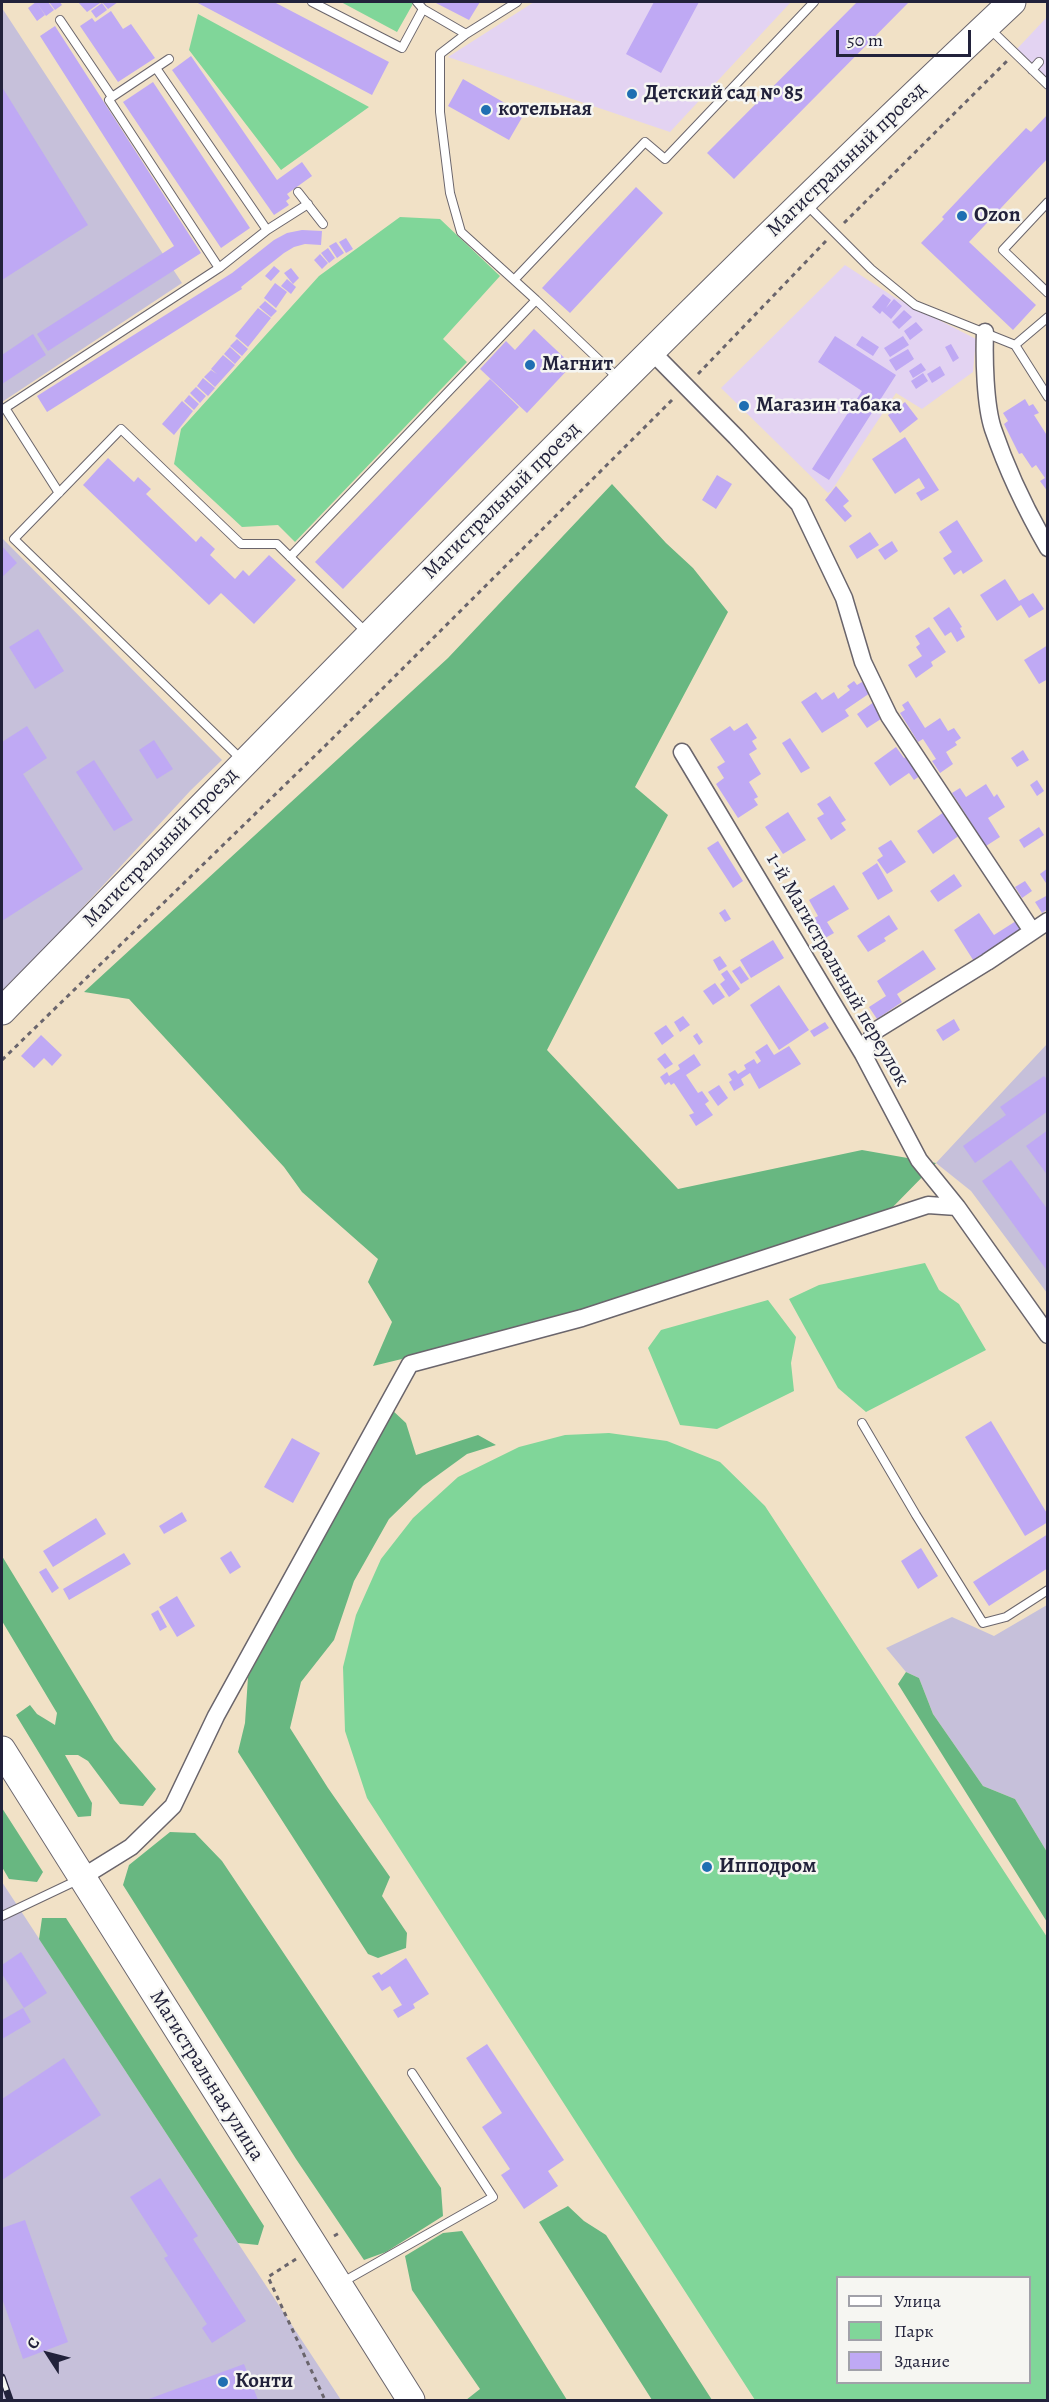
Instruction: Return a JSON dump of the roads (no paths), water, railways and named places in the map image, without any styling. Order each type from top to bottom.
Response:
[{"type":"main road","name":"Магистральный проезд","points":[[2,1011],[549,452],[803,201],[1012,2]]},
{"type":"main road","name":"Магистральная улица","points":[[2,1750],[411,2400]]},
{"type":"street","points":[[985,332],[984,363],[992,427],[1028,514],[1047,548]]},
{"type":"street","points":[[652,352],[799,504],[844,598],[863,662],[889,716],[1032,931]]},
{"type":"street","name":"1-й Магистральный переулок","points":[[682,752],[863,1054],[919,1160],[957,1207],[1047,1335]]},
{"type":"street","points":[[863,1054],[875,1031],[987,962],[1047,921]]},
{"type":"street","points":[[81,1878],[131,1847],[173,1806],[216,1716],[410,1364],[582,1318],[928,1205],[957,1207]]},
{"type":"lane","points":[[312,2],[402,48],[423,9]]},
{"type":"lane","points":[[417,2],[423,9],[466,34]]},
{"type":"lane","points":[[517,2],[466,34],[440,54],[440,112],[450,193],[461,232],[622,382]]},
{"type":"lane","points":[[514,280],[645,142],[664,159],[814,2]]},
{"type":"lane","points":[[60,20],[112,97]]},
{"type":"lane","points":[[986,26],[1047,85]]},
{"type":"lane","points":[[169,59],[109,100],[219,268]]},
{"type":"lane","points":[[1032,70],[1039,63]]},
{"type":"lane","points":[[156,68],[267,230]]},
{"type":"lane","points":[[298,192],[323,224]]},
{"type":"lane","points":[[803,201],[871,269],[915,305],[1015,345],[1047,397]]},
{"type":"lane","points":[[1047,202],[1003,250],[1047,293]]},
{"type":"lane","points":[[59,493],[5,408],[219,268],[267,230],[308,204]]},
{"type":"lane","points":[[290,557],[536,300]]},
{"type":"lane","points":[[1015,345],[1047,317]]},
{"type":"lane","points":[[245,763],[14,539],[121,429],[241,544],[277,544],[369,636]]},
{"type":"lane","points":[[862,1423],[916,1515],[984,1623],[1006,1617],[1047,1590]]},
{"type":"lane","points":[[2,1916],[81,1878]]},
{"type":"lane","points":[[338,2285],[493,2198],[412,2073]]},
{"type":"railway","points":[[2,2377],[10,2400]]},
{"type":"place","name":"Детский сад № 85","points":[[632,94]]},
{"type":"place","name":"котельная","points":[[486,110]]},
{"type":"place","name":"Ozon","points":[[962,216]]},
{"type":"place","name":"Магнит","points":[[530,365]]},
{"type":"place","name":"Магазин табака","points":[[744,406]]},
{"type":"place","name":"Ипподром","points":[[707,1867]]},
{"type":"place","name":"Конти","points":[[223,2382]]}]
